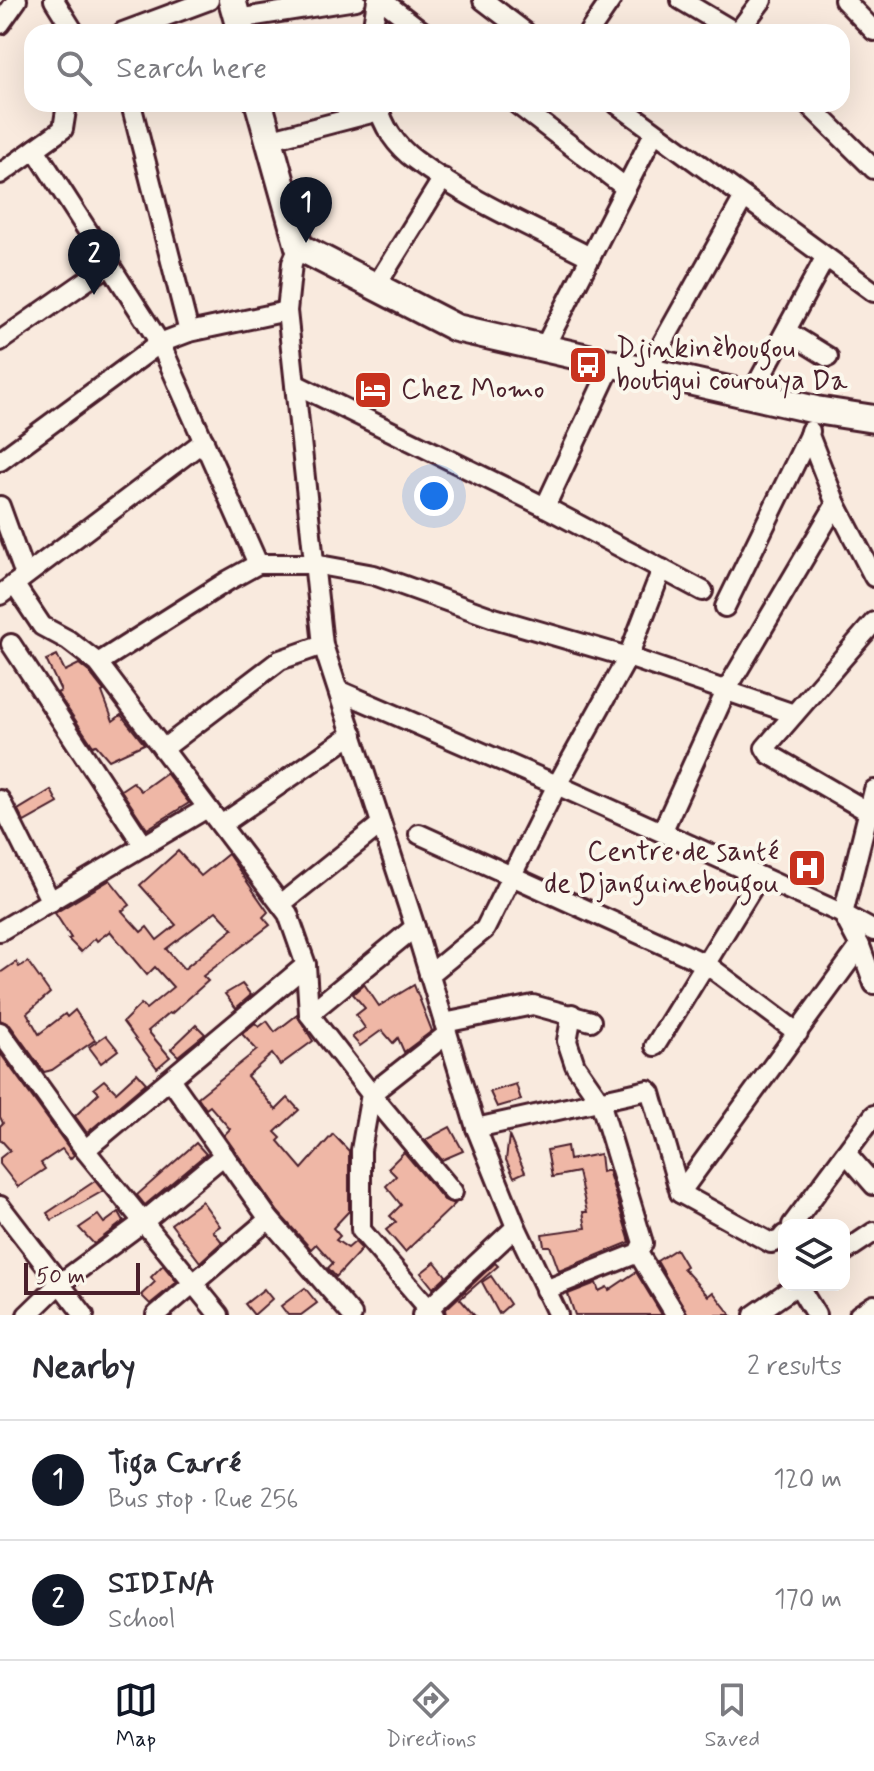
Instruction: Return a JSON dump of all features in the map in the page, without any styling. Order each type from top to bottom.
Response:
[{"type":"street","points":[[0,24],[17,0]]},
{"type":"street","points":[[54,0],[69,24]]},
{"type":"street","points":[[144,24],[209,0]]},
{"type":"street","points":[[237,17],[356,0]]},
{"type":"street","points":[[374,24],[379,0],[412,24]]},
{"type":"street","points":[[483,0],[514,24]]},
{"type":"street","points":[[594,24],[611,0]]},
{"type":"street","points":[[681,0],[722,24]]},
{"type":"street","points":[[742,24],[762,0]]},
{"type":"street","points":[[844,0],[874,31]]},
{"type":"street","points":[[0,174],[63,129],[66,112]]},
{"type":"street","points":[[133,112],[189,332]]},
{"type":"street","points":[[261,112],[299,247],[292,263],[287,311],[323,645],[415,927],[476,1128],[516,1227],[558,1315]]},
{"type":"street","points":[[268,140],[362,112]]},
{"type":"street","points":[[381,112],[388,132],[413,159],[590,257]]},
{"type":"street","points":[[527,112],[626,188]]},
{"type":"street","points":[[627,112],[874,292]]},
{"type":"street","points":[[816,112],[874,169]]},
{"type":"street","points":[[544,348],[654,133]]},
{"type":"street","points":[[35,149],[160,343],[258,564]]},
{"type":"street","points":[[376,286],[443,178]]},
{"type":"street","points":[[647,371],[744,197]]},
{"type":"street","points":[[299,247],[456,328],[751,395],[812,423],[874,419]]},
{"type":"street","points":[[751,395],[825,258]]},
{"type":"street","points":[[0,341],[109,265]]},
{"type":"street","points":[[0,461],[160,343],[189,332],[287,311]]},
{"type":"street","points":[[786,331],[828,357]]},
{"type":"street","points":[[545,507],[612,364]]},
{"type":"street","points":[[295,384],[545,507],[703,591]]},
{"type":"street","points":[[812,423],[836,504],[874,577]]},
{"type":"street","points":[[725,607],[812,423]]},
{"type":"street","points":[[13,585],[204,441]]},
{"type":"street","points":[[662,832],[727,689],[836,504]]},
{"type":"street","points":[[0,506],[13,585],[42,626],[68,640],[98,663],[281,904],[293,925],[306,965],[309,1014],[453,1192]]},
{"type":"street","points":[[98,663],[258,564],[314,564],[374,575],[494,618],[628,657],[794,714]]},
{"type":"street","points":[[429,975],[485,929],[557,785],[628,657],[662,569]]},
{"type":"street","points":[[872,813],[766,752],[766,745],[874,622]]},
{"type":"street","points":[[42,626],[5,647],[144,846]]},
{"type":"street","points":[[163,749],[280,660],[323,645]]},
{"type":"street","points":[[340,691],[662,832],[874,931]]},
{"type":"street","points":[[221,825],[353,734]]},
{"type":"street","points":[[874,790],[872,813],[843,914],[860,946],[874,984]]},
{"type":"street","points":[[0,800],[51,902]]},
{"type":"street","points":[[0,931],[207,808]]},
{"type":"street","points":[[281,904],[381,824]]},
{"type":"street","points":[[419,834],[706,964],[798,1033]]},
{"type":"street","points":[[655,1046],[759,877]]},
{"type":"street","points":[[309,1014],[415,927]]},
{"type":"street","points":[[680,1193],[860,946]]},
{"type":"street","points":[[85,1150],[306,965]]},
{"type":"street","points":[[516,1227],[428,1313],[361,1230],[361,1150],[371,1094],[445,1028],[533,1005],[591,1021]]},
{"type":"street","points":[[545,1290],[638,1253],[644,1238],[600,1101],[575,1065],[567,1041],[572,1014]]},
{"type":"street","points":[[0,1032],[85,1150],[219,1315]]},
{"type":"street","points":[[170,1079],[269,1219],[352,1315]]},
{"type":"street","points":[[476,1128],[644,1089],[651,1093],[680,1193],[771,1243],[778,1241]]},
{"type":"street","points":[[796,1219],[874,1115]]},
{"type":"street","points":[[846,1153],[874,1185]]},
{"type":"street","points":[[27,1315],[58,1285],[143,1222],[224,1155]]},
{"type":"street","points":[[0,1206],[84,1315]]},
{"type":"street","points":[[156,1315],[269,1219]]},
{"type":"street","points":[[850,1248],[874,1232]]},
{"type":"street","points":[[638,1253],[676,1315]]},
{"type":"street","points":[[754,1315],[789,1291]]},
{"type":"street","points":[[802,1291],[816,1315]]},
{"type":"street","points":[[859,1315],[874,1305]]},
{"type":"building","points":[[57,655],[65,671],[79,664],[89,672],[104,691],[113,721],[121,715],[144,744],[109,760],[96,745],[93,746],[57,693],[61,691],[46,660]]},
{"type":"building","points":[[166,773],[189,803],[147,829],[121,790],[133,782],[141,791]]},
{"type":"building","points":[[51,790],[58,803],[24,822],[18,810]]},
{"type":"building","points":[[178,851],[201,876],[228,854],[268,912],[263,917],[270,925],[203,976],[208,981],[148,1031],[170,1057],[157,1068],[123,1022],[141,1004],[146,1009],[173,987],[155,967],[147,975],[110,931],[97,941],[95,938],[81,952],[68,939],[71,938],[55,913],[110,880],[130,905],[122,911],[141,932],[147,927],[157,940],[176,925],[140,885]],"holes":[[[216,911],[233,929],[184,969],[166,949]]]},
{"type":"building","points":[[16,962],[19,967],[28,962],[50,993],[27,1013],[39,1034],[75,1010],[95,1040],[52,1070],[44,1072],[10,1025],[0,1020],[0,973]]},
{"type":"building","points":[[242,984],[251,995],[236,1008],[225,994]]},
{"type":"building","points":[[364,984],[379,1006],[414,985],[432,1031],[404,1052],[398,1038],[393,1043],[382,1030],[360,1046],[352,1037],[365,1028],[356,1015],[365,1008],[353,994]]},
{"type":"building","points":[[297,1015],[313,1041],[280,1065],[272,1054],[247,1076],[276,1110],[288,1098],[299,1110],[275,1132],[281,1138],[278,1141],[302,1169],[333,1134],[349,1151],[349,1211],[333,1228],[340,1236],[336,1240],[348,1248],[355,1242],[362,1249],[336,1277],[328,1268],[333,1263],[316,1244],[311,1249],[278,1212],[224,1135],[230,1129],[210,1106],[206,1109],[198,1097],[257,1050],[242,1034],[255,1023],[259,1027],[267,1021],[275,1032]]},
{"type":"building","points":[[196,1025],[205,1034],[178,1056],[171,1049]]},
{"type":"building","points":[[106,1035],[118,1050],[101,1063],[89,1047]]},
{"type":"building","points":[[0,1053],[74,1155],[70,1159],[62,1149],[41,1163],[45,1169],[18,1187],[0,1164],[0,1158],[10,1150],[0,1139],[3,1123],[0,1117]]},
{"type":"building","points":[[137,1073],[146,1083],[87,1133],[75,1116],[99,1093],[94,1088],[104,1080],[116,1092]]},
{"type":"building","points":[[516,1084],[521,1100],[497,1107],[490,1092]]},
{"type":"building","points":[[450,1127],[463,1151],[442,1160],[425,1140]]},
{"type":"building","points":[[509,1136],[525,1172],[514,1177],[506,1160]]},
{"type":"building","points":[[196,1143],[206,1154],[145,1205],[137,1195]]},
{"type":"building","points":[[567,1146],[569,1160],[600,1154],[602,1172],[608,1170],[630,1242],[559,1271],[550,1246],[544,1246],[542,1234],[586,1228],[583,1212],[587,1212],[578,1172],[552,1177],[547,1150]]},
{"type":"building","points":[[404,1152],[444,1200],[455,1204],[405,1252],[386,1230],[396,1222],[390,1216],[401,1205],[386,1186],[396,1176],[388,1168]]},
{"type":"building","points":[[95,1181],[103,1191],[52,1220],[47,1213]]},
{"type":"building","points":[[202,1201],[220,1226],[213,1231],[222,1242],[200,1262],[171,1224]]},
{"type":"building","points":[[119,1212],[124,1221],[94,1244],[79,1228],[98,1215],[104,1223]]},
{"type":"building","points":[[676,1249],[686,1266],[683,1268],[708,1296],[713,1292],[731,1315],[688,1315],[657,1261]]},
{"type":"building","points":[[435,1262],[446,1276],[433,1288],[421,1273]]},
{"type":"building","points":[[495,1263],[498,1266],[460,1299],[474,1315],[446,1315],[445,1310]]},
{"type":"building","points":[[163,1265],[177,1282],[150,1304],[141,1295],[155,1282],[151,1277]]},
{"type":"building","points":[[636,1272],[662,1315],[575,1315],[568,1294],[596,1283],[599,1291],[607,1287],[609,1290]]},
{"type":"building","points":[[491,1276],[510,1304],[499,1314],[482,1282]]},
{"type":"building","points":[[305,1288],[317,1303],[301,1315],[288,1315],[281,1306]]},
{"type":"building","points":[[264,1289],[272,1299],[254,1315],[245,1304]]},
{"type":"place","name":"Tiga Carré","points":[[306,243]]},
{"type":"place","name":"SIDINA","points":[[94,295]]},
{"type":"place","name":"Djinkinèbougou boutigui courouya Da","points":[[588,365]]},
{"type":"place","name":"Chez Momo","points":[[373,390]]},
{"type":"place","name":"Centre de santé de Djanguinebougou","points":[[807,868]]}]
